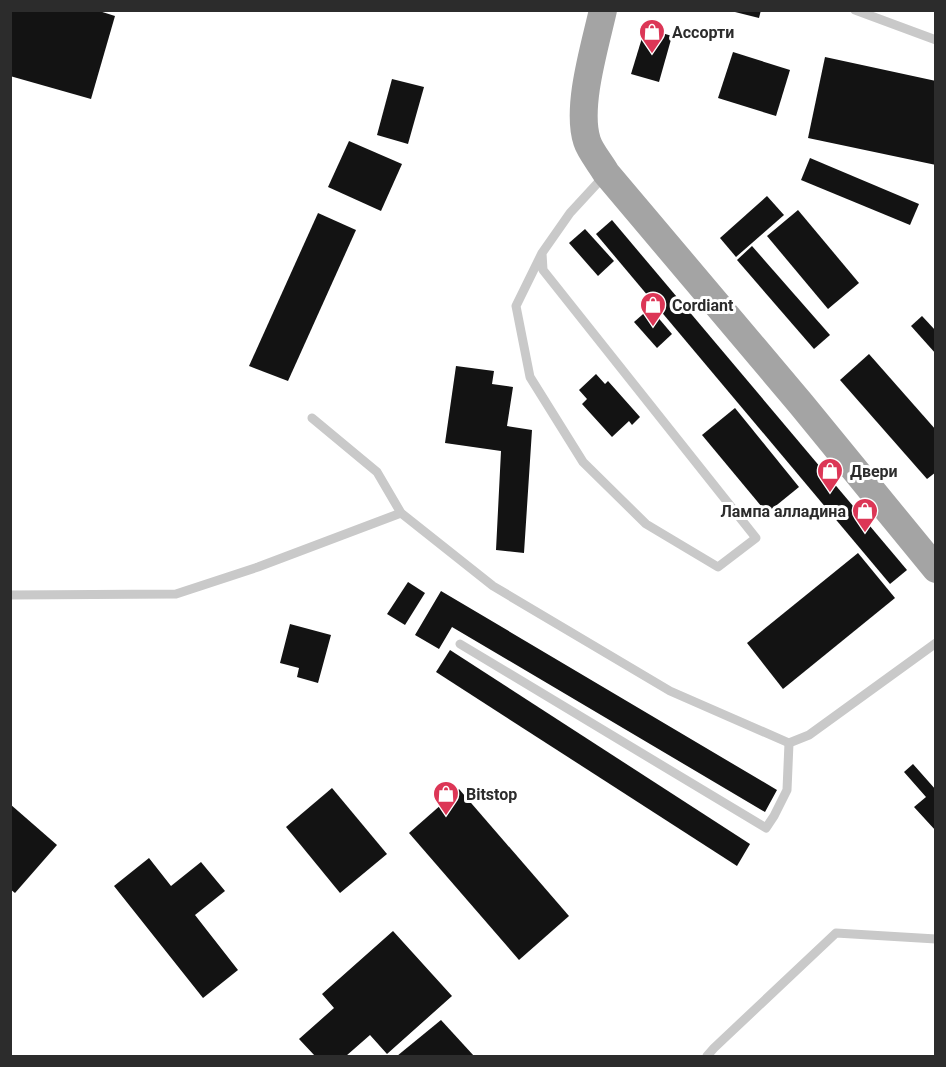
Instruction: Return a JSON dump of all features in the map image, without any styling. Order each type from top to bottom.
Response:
[{"type":"main road","points":[[603,10],[585,95],[584,116],[587,142],[606,173],[801,404],[936,569]]},
{"type":"lane","points":[[855,10],[936,40]]},
{"type":"lane","points":[[542,253],[543,270],[756,537],[718,567],[646,524],[583,462],[530,377],[516,306],[542,253],[570,213],[606,173]]},
{"type":"lane","points":[[312,418],[377,472],[401,513],[493,586],[670,691],[789,744],[809,735],[936,643]]},
{"type":"lane","points":[[10,595],[176,594],[258,567],[401,513]]},
{"type":"lane","points":[[460,644],[766,828],[787,790],[789,744]]},
{"type":"lane","points":[[707,1056],[836,933],[936,939]]},
{"type":"building","points":[[10,10],[96,10],[115,16],[91,99],[10,76]]},
{"type":"building","points":[[727,10],[761,10],[759,18]]},
{"type":"building","name":"Ассорти","points":[[645,28],[672,36],[659,82],[631,74]]},
{"type":"building","points":[[733,52],[790,70],[776,116],[718,98]]},
{"type":"building","points":[[825,57],[936,81],[936,165],[808,138]]},
{"type":"building","points":[[392,79],[424,87],[408,144],[377,135]]},
{"type":"building","points":[[349,141],[402,164],[381,211],[328,187]]},
{"type":"building","points":[[810,158],[919,204],[910,225],[801,180]]},
{"type":"building","points":[[767,196],[784,215],[736,257],[720,238]]},
{"type":"building","points":[[798,210],[859,283],[828,309],[767,236]]},
{"type":"building","points":[[318,213],[356,230],[288,381],[249,366]]},
{"type":"building","points":[[612,220],[907,570],[890,584],[596,234]]},
{"type":"building","points":[[585,229],[614,261],[598,276],[569,243]]},
{"type":"building","points":[[752,246],[830,335],[814,349],[737,260]]},
{"type":"building","name":"Cordiant","points":[[650,308],[672,334],[657,348],[634,322]]},
{"type":"building","points":[[922,316],[936,331],[936,354],[911,326]]},
{"type":"building","points":[[869,354],[936,430],[936,472],[927,479],[840,380]]},
{"type":"building","points":[[456,366],[494,371],[492,384],[513,387],[507,426],[532,430],[524,553],[496,550],[501,451],[445,443]]},
{"type":"building","points":[[596,374],[605,384],[608,381],[640,417],[632,425],[629,421],[612,437],[582,404],[587,399],[579,390]]},
{"type":"building","points":[[735,408],[799,487],[767,513],[702,435]]},
{"type":"building","points":[[858,553],[895,598],[783,689],[747,643]]},
{"type":"building","points":[[408,582],[425,593],[405,625],[387,614]]},
{"type":"building","points":[[441,591],[777,790],[765,812],[452,627],[439,649],[415,635]]},
{"type":"building","points":[[290,624],[331,635],[318,683],[297,677],[299,668],[280,663]]},
{"type":"building","points":[[450,650],[750,844],[737,866],[436,672]]},
{"type":"building","points":[[913,764],[936,790],[936,831],[914,807],[926,797],[904,772]]},
{"type":"building","points":[[332,788],[387,854],[340,893],[286,827]]},
{"type":"building","points":[[459,789],[569,916],[519,960],[409,833]]},
{"type":"building","points":[[10,804],[57,845],[15,893],[10,889]]},
{"type":"building","points":[[149,858],[171,886],[201,862],[225,891],[195,915],[238,970],[203,998],[114,886]]},
{"type":"building","points":[[393,931],[452,996],[387,1054],[370,1035],[346,1056],[315,1056],[299,1039],[334,1008],[322,994]]},
{"type":"building","points":[[441,1020],[474,1056],[397,1056]]},
{"type":"place","name":"Ассорти","points":[[652,55]]},
{"type":"place","name":"Cordiant","points":[[653,328]]},
{"type":"place","name":"Двери","points":[[830,494]]},
{"type":"place","name":"Лампа алладина","points":[[865,534]]},
{"type":"place","name":"Bitstop","points":[[446,817]]}]
